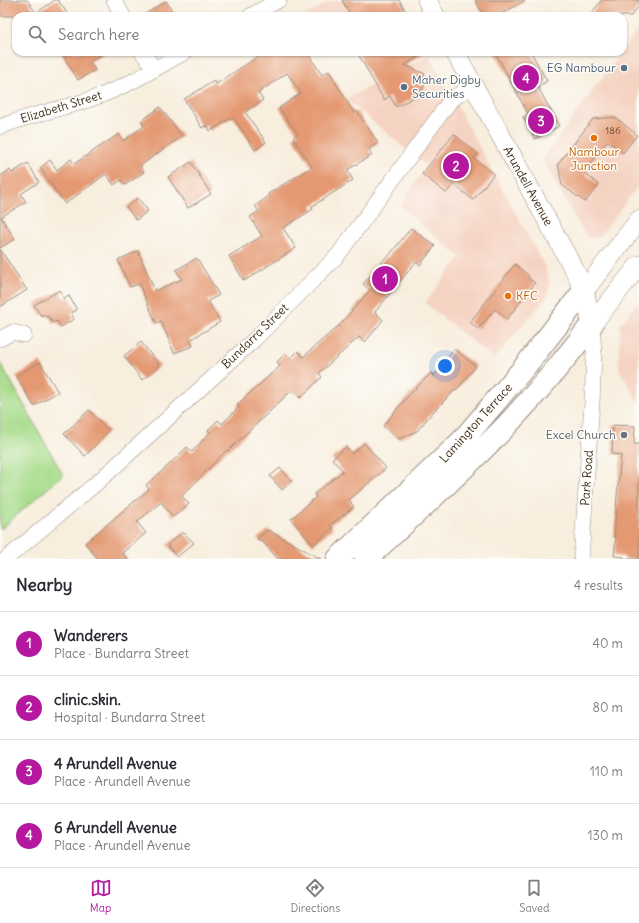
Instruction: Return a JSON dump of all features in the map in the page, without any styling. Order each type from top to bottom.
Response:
[{"type":"highway","name":"Lamington Terrace","points":[[338,559],[461,442],[523,370],[584,291]]},
{"type":"highway","name":"Lamington Terrace","points":[[366,559],[505,427],[540,388],[592,324]]},
{"type":"main road","points":[[426,0],[433,12]]},
{"type":"main road","name":"Arundell Avenue","points":[[457,56],[569,260],[584,291],[592,324]]},
{"type":"main road","points":[[584,291],[639,220]]},
{"type":"main road","points":[[592,324],[639,265]]},
{"type":"street","points":[[114,0],[121,12]]},
{"type":"street","points":[[257,12],[279,0]]},
{"type":"street","points":[[145,56],[154,69]]},
{"type":"street","name":"Elizabeth Street","points":[[0,127],[21,118],[96,98],[178,56]]},
{"type":"street","name":"Bundarra Street","points":[[6,559],[99,481],[180,407],[254,339],[338,255],[450,102],[455,96],[473,86]]},
{"type":"street","name":"Park Road","points":[[581,559],[592,404],[594,353],[592,324]]},
{"type":"street","points":[[0,339],[13,332],[24,335]]},
{"type":"shaded area","points":[[334,0],[402,0],[408,11],[406,12],[312,12]]},
{"type":"shaded area","points":[[639,28],[639,185],[603,232],[598,237],[591,238],[587,237],[581,228],[542,159],[618,56],[627,56],[627,44]]},
{"type":"shaded area","points":[[430,56],[545,267],[550,285],[547,297],[494,359],[425,303],[460,257],[400,206],[426,166],[346,99]]},
{"type":"shaded area","points":[[639,300],[639,404],[619,369],[620,325]]},
{"type":"green space","points":[[0,362],[63,475],[2,528],[0,528]]},
{"type":"building","points":[[0,0],[27,0],[35,12],[12,12],[12,16],[0,16]]},
{"type":"building","points":[[55,0],[58,0],[66,12],[37,12]]},
{"type":"building","points":[[342,0],[399,0],[405,10],[402,12],[349,12]]},
{"type":"building","points":[[475,0],[526,0],[505,12],[482,12]]},
{"type":"building","points":[[602,0],[639,0],[639,6],[631,16],[627,16],[627,12],[592,12]]},
{"type":"building","points":[[166,1],[173,12],[148,12]]},
{"type":"building","points":[[63,56],[99,56],[90,61],[95,70],[78,80]]},
{"type":"building","points":[[259,56],[310,56],[322,75],[329,71],[354,113],[357,111],[378,143],[369,149],[372,155],[347,170],[353,180],[311,207],[313,209],[283,228],[296,248],[244,281],[229,256],[262,236],[250,217],[259,211],[255,206],[269,196],[268,194],[312,167],[293,138],[298,134],[279,108],[301,93],[287,73],[258,93],[263,100],[245,112],[266,142],[255,150],[233,117],[210,131],[207,125],[202,128],[184,99],[214,81],[216,84]]},
{"type":"building","points":[[359,56],[420,56],[405,65],[425,74],[421,82],[425,84],[421,93],[396,107],[390,96],[384,100]]},
{"type":"building","points":[[497,56],[533,56],[547,81],[538,87],[559,126],[535,139],[523,117],[528,114]]},
{"type":"building","points":[[160,107],[182,136],[140,166],[144,172],[125,185],[121,180],[114,185],[106,174],[65,204],[40,168],[50,160],[57,170],[71,159],[74,164],[119,134],[123,141],[144,126],[141,121]]},
{"type":"building","points":[[615,117],[637,135],[623,153],[608,141],[600,151],[584,173],[599,185],[585,202],[562,185],[558,164],[593,119]]},
{"type":"building","points":[[454,134],[478,154],[474,158],[494,174],[473,200],[454,184],[446,193],[422,174]]},
{"type":"building","points":[[191,162],[211,194],[188,208],[168,177]]},
{"type":"building","points":[[28,163],[39,182],[21,194],[26,202],[1,217],[15,239],[0,248],[0,176],[10,170],[12,173]]},
{"type":"building","points":[[138,198],[148,211],[136,220],[126,207]]},
{"type":"building","points":[[411,228],[435,246],[420,265],[416,262],[375,312],[383,320],[365,342],[359,337],[319,373],[322,377],[300,398],[292,390],[228,451],[227,450],[182,496],[189,504],[173,517],[161,502],[137,522],[146,533],[122,553],[128,559],[98,559],[85,543],[149,489],[146,485],[187,447],[192,452],[210,432],[208,430],[218,420],[222,424],[239,407],[237,405],[280,366],[277,362],[285,354],[290,359],[298,351],[303,357],[338,327],[370,290],[363,284],[386,257],[387,258]]},
{"type":"building","points":[[0,249],[27,290],[0,307]]},
{"type":"building","points":[[138,251],[155,291],[182,279],[176,270],[197,258],[219,295],[208,301],[220,322],[190,340],[193,346],[174,353],[161,321],[156,323],[139,284],[130,287],[118,260]]},
{"type":"building","name":"KFC","points":[[515,264],[535,283],[507,319],[495,309],[478,329],[470,322]]},
{"type":"building","points":[[60,290],[64,299],[69,296],[77,310],[71,313],[74,319],[61,327],[57,321],[53,323],[48,316],[45,317],[43,314],[41,316],[34,305]]},
{"type":"building","points":[[141,342],[160,366],[142,380],[124,356]]},
{"type":"building","points":[[454,349],[476,366],[456,391],[455,390],[432,413],[417,431],[399,439],[383,426],[408,396],[431,373],[434,376]]},
{"type":"building","points":[[40,362],[58,392],[34,406],[16,376]]},
{"type":"building","points":[[89,410],[109,431],[85,456],[64,434]]},
{"type":"building","points":[[613,425],[635,426],[634,444],[639,444],[639,559],[624,559],[624,557],[614,556],[616,537],[614,537],[621,455],[612,454]]},
{"type":"building","points":[[364,443],[386,468],[349,500],[354,507],[330,525],[333,528],[313,545],[291,519],[316,497],[314,494],[343,471],[332,459],[346,447],[352,454]]},
{"type":"building","points":[[280,468],[292,481],[282,490],[270,476]]},
{"type":"building","points":[[268,530],[321,559],[278,559],[264,543],[257,539]]},
{"type":"building","points":[[183,532],[194,543],[177,557],[167,545]]},
{"type":"place","name":"EG Nambour","points":[[624,68]]},
{"type":"place","name":"6 Arundell Avenue","points":[[526,78]]},
{"type":"place","name":"Maher Digby Securities","points":[[404,87]]},
{"type":"place","name":"4 Arundell Avenue","points":[[541,121]]},
{"type":"place","name":"Nambour Junction","points":[[594,138]]},
{"type":"place","name":"clinic.skin.","points":[[456,166]]},
{"type":"place","name":"Wanderers","points":[[385,279]]},
{"type":"place","name":"KFC","points":[[508,296]]},
{"type":"place","name":"Excel Church","points":[[624,435]]}]
